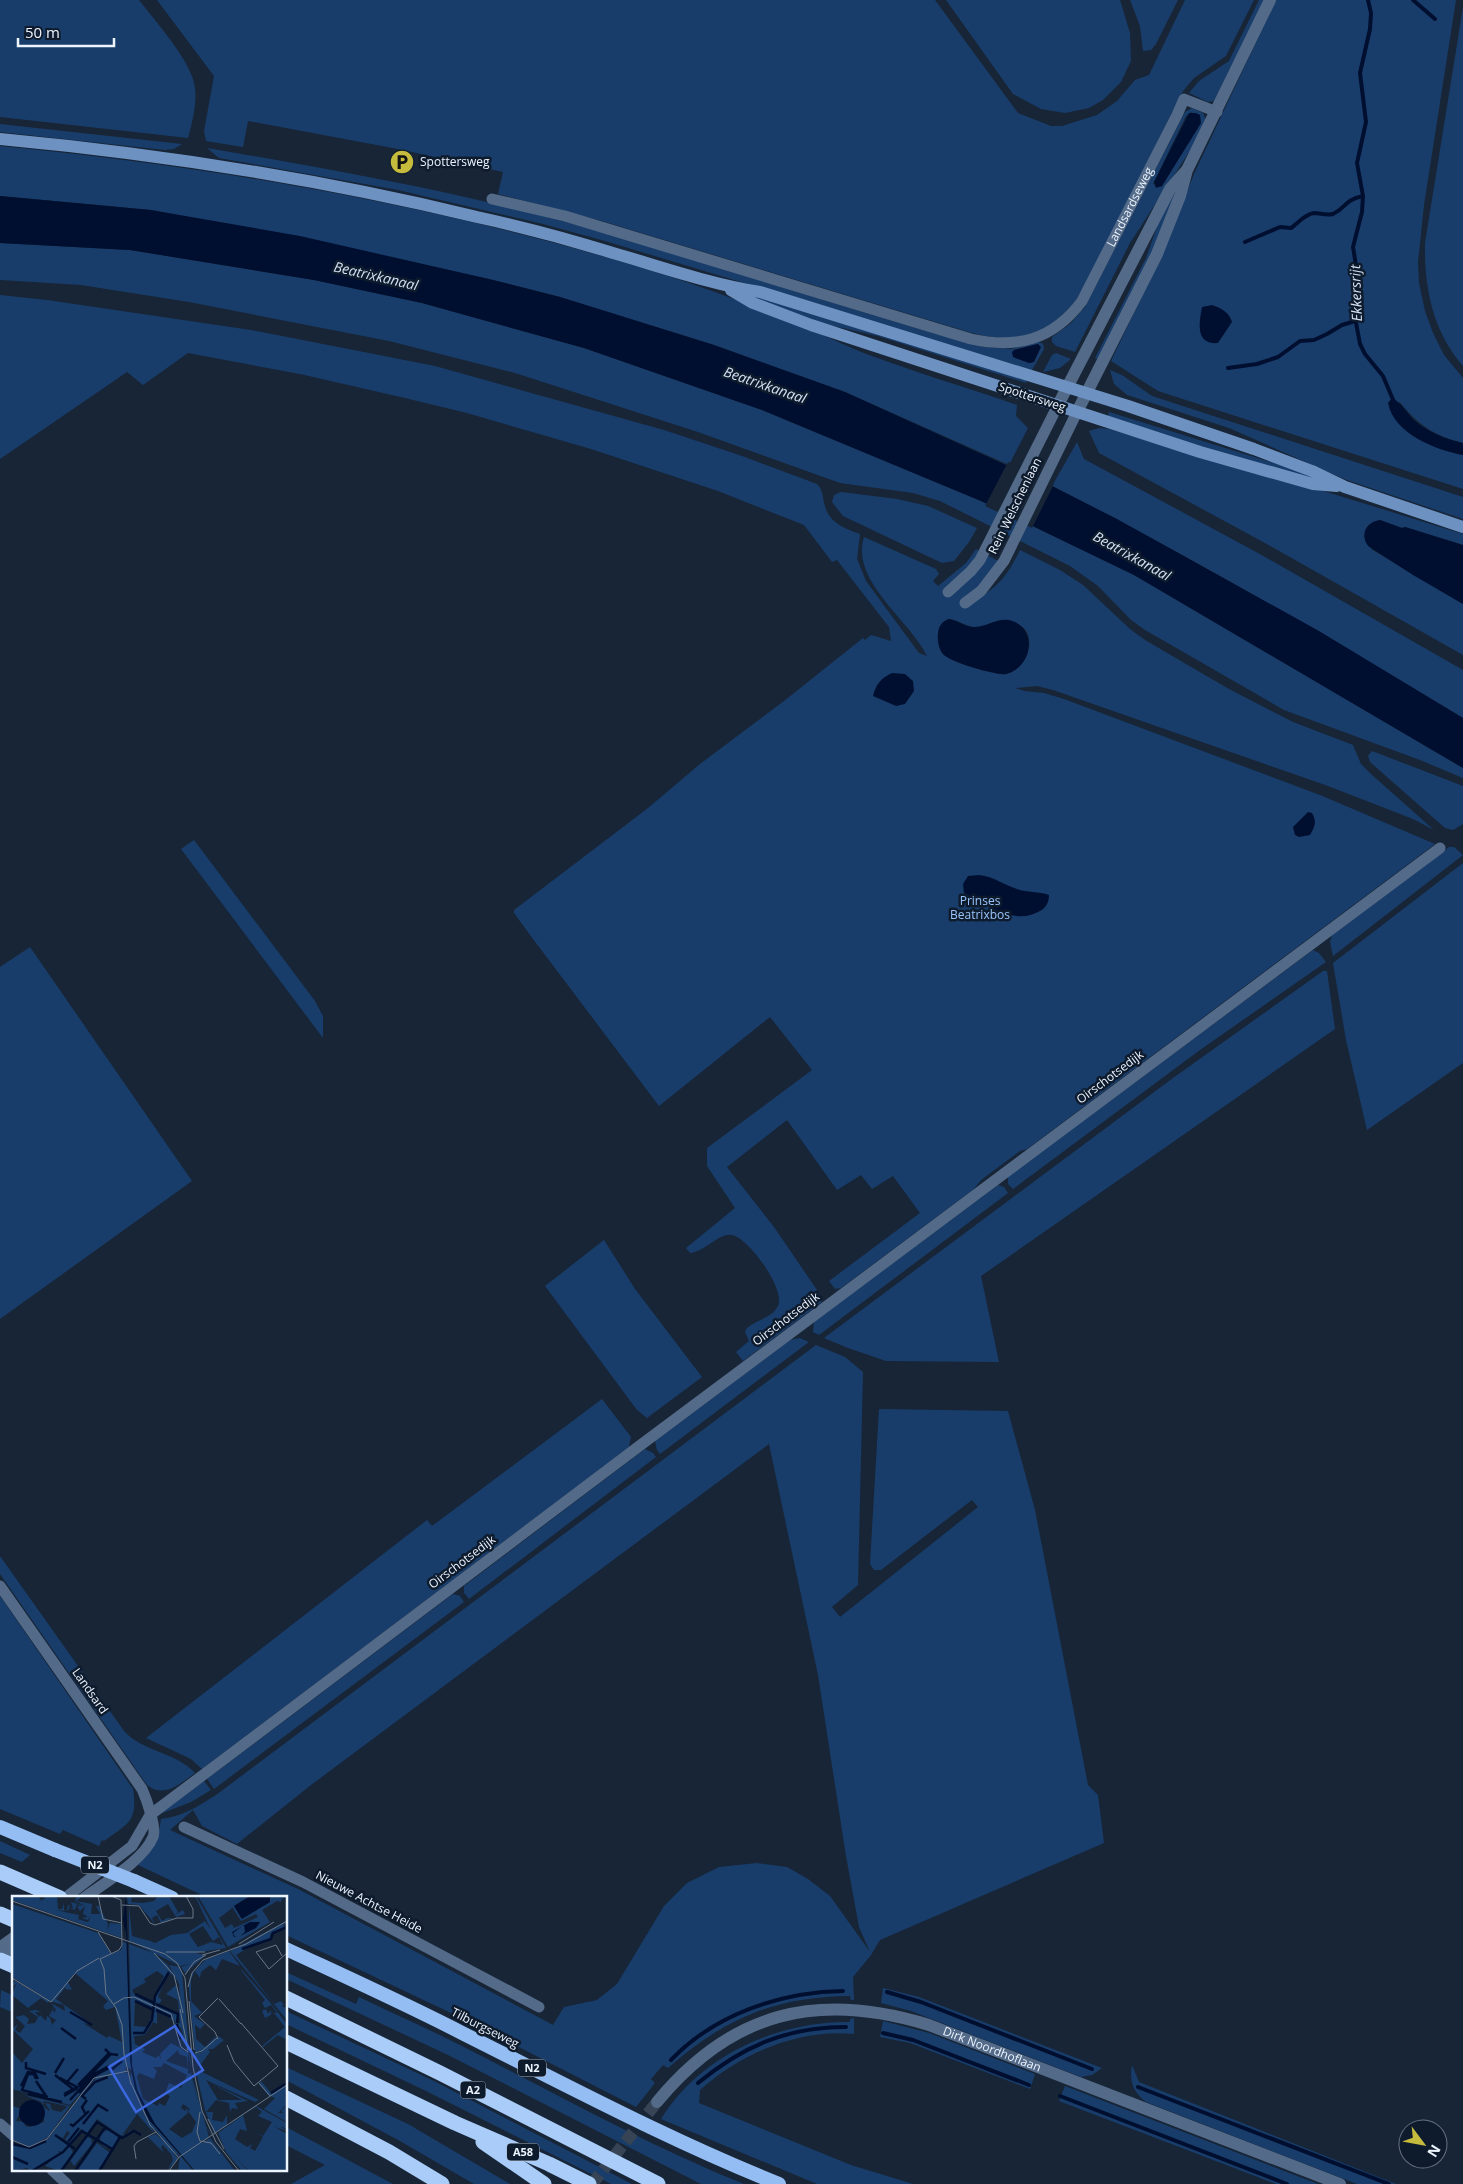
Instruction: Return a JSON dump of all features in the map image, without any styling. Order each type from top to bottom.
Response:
[{"type":"highway","name":"N2","points":[[0,1826],[168,1896]]},
{"type":"highway","points":[[0,1872],[55,1896]]},
{"type":"highway","points":[[0,1914],[12,1919]]},
{"type":"highway","name":"Tilburgseweg","points":[[288,1950],[462,2033],[713,2158],[779,2184]]},
{"type":"highway","points":[[0,1960],[12,1965]]},
{"type":"highway","name":"A2","points":[[288,1999],[440,2073],[658,2184]]},
{"type":"highway","points":[[288,2043],[456,2123],[544,2184]]},
{"type":"highway","points":[[288,2099],[389,2152],[442,2184]]},
{"type":"highway","name":"A58","points":[[456,2123],[549,2164],[589,2184]]},
{"type":"main road","name":"Spottersweg","points":[[0,139],[75,146],[192,161],[315,181],[398,198],[568,239],[725,287],[760,292],[1068,387],[1254,449],[1312,471],[1345,487],[1463,527]]},
{"type":"main road","name":"Spottersweg","points":[[725,287],[753,303],[811,325],[1077,412],[1252,467],[1313,484],[1345,487]]},
{"type":"street","points":[[1077,412],[1157,254],[1180,196],[1187,170],[1217,112],[1270,0]]},
{"type":"street","name":"Landsardseweg","points":[[492,199],[565,216],[971,339],[990,343],[1010,344],[1043,334],[1062,323],[1088,293],[1184,98],[1217,112]]},
{"type":"street","points":[[1058,405],[1170,189],[1187,170]]},
{"type":"street","name":"Rein Welschenlaan","points":[[948,592],[980,560],[1058,405]]},
{"type":"street","name":"Rein Welschenlaan","points":[[966,603],[990,581],[1004,561],[1077,412]]},
{"type":"street","name":"Oirschotsedijk","points":[[68,1896],[132,1846],[150,1815],[642,1444],[1440,848]]},
{"type":"street","name":"Landsard","points":[[0,1586],[142,1789],[148,1802],[150,1815]]},
{"type":"street","points":[[87,1896],[135,1860],[144,1850],[154,1836],[154,1826],[150,1815]]},
{"type":"street","name":"Nieuwe Achtse Heide","points":[[184,1826],[303,1882],[539,2007]]},
{"type":"street","points":[[0,1947],[12,1938]]},
{"type":"street","points":[[0,1960],[12,1951]]},
{"type":"street","name":"Dirk Noordhoflaan","points":[[657,2102],[684,2072],[711,2049],[734,2034],[762,2022],[814,2010],[869,2010],[929,2025],[1340,2184]]},
{"type":"street","points":[[0,2124],[12,2134]]},
{"type":"street","points":[[54,2172],[67,2184]]},
{"type":"green space","points":[[0,0],[139,0],[181,55],[193,78],[195,100],[188,138],[0,117]]},
{"type":"green space","points":[[157,0],[935,0],[1018,113],[1051,126],[1062,126],[1097,115],[1117,101],[1135,80],[1149,75],[1185,0],[1254,0],[1226,56],[1194,78],[1183,91],[1084,288],[1074,303],[1062,315],[1037,332],[1007,338],[972,333],[602,221],[498,194],[503,172],[398,149],[248,121],[243,147],[206,141],[204,131],[214,76]]},
{"type":"green space","points":[[946,0],[1120,0],[1130,33],[1131,61],[1121,82],[1103,100],[1089,108],[1065,113],[1041,109],[1013,94]]},
{"type":"green space","points":[[1130,0],[1178,0],[1156,44],[1151,50],[1143,51],[1140,26]]},
{"type":"green space","points":[[1259,0],[1264,0],[1214,101],[1208,102],[1189,93],[1199,81],[1229,61]]},
{"type":"green space","points":[[1276,0],[1456,0],[1424,205],[1418,262],[1419,283],[1425,311],[1433,333],[1444,355],[1463,378],[1463,443],[1443,437],[1427,428],[1399,401],[1404,429],[1432,445],[1463,455],[1463,489],[1158,391],[1111,361],[1161,256],[1194,174]]},
{"type":"green space","points":[[1463,7],[1463,366],[1444,339],[1432,309],[1426,276],[1425,243]]},
{"type":"green space","points":[[1192,108],[1203,113],[1206,120],[1193,146],[1130,243],[1075,352],[1056,346],[1052,342],[1052,337],[1070,324],[1085,307],[1185,112]],"holes":[[[1192,112],[1201,123],[1161,187],[1153,184],[1186,116]]]},
{"type":"green space","points":[[0,124],[182,144],[174,149],[165,150],[0,132]]},
{"type":"green space","points":[[0,146],[168,166],[336,193],[501,229],[583,251],[665,275],[740,301],[865,353],[1017,405],[1016,416],[1028,428],[1009,465],[845,392],[714,345],[560,297],[489,279],[151,210],[0,196]]},
{"type":"green space","points":[[207,148],[483,201],[626,239],[882,318],[984,347],[1011,349],[1039,342],[1043,344],[1044,349],[1032,370],[543,224],[398,190],[219,158]],"holes":[[[1038,344],[1032,363],[1015,358],[1014,350]]]},
{"type":"green space","points":[[1179,191],[1153,254],[1099,360],[1095,358],[1146,258],[1165,204]]},
{"type":"green space","points":[[0,243],[130,250],[314,280],[422,303],[584,348],[762,410],[981,501],[1134,575],[1463,768],[1463,778],[1420,760],[1284,710],[1145,630],[1131,620],[1098,586],[1070,566],[940,501],[913,493],[840,483],[698,432],[515,373],[389,341],[189,302],[81,285],[0,280]]},
{"type":"green space","name":"Prinses Beatrixbos","points":[[0,295],[47,300],[251,330],[435,366],[664,430],[817,484],[822,492],[830,517],[844,527],[860,534],[857,559],[866,581],[919,653],[927,656],[919,642],[873,584],[866,569],[862,553],[864,537],[936,569],[939,574],[933,581],[938,586],[966,563],[976,549],[998,561],[966,606],[992,589],[1004,577],[1020,550],[1060,570],[1083,585],[1130,629],[1145,640],[1229,689],[1293,722],[1353,745],[1361,764],[1434,830],[1413,819],[1328,786],[1053,690],[1037,686],[1015,688],[1064,699],[1320,795],[1435,844],[1027,1149],[1020,1151],[981,1180],[974,1189],[841,1288],[835,1289],[829,1281],[920,1213],[893,1176],[872,1189],[861,1175],[837,1190],[787,1120],[727,1167],[774,1227],[817,1290],[822,1302],[743,1361],[736,1352],[749,1341],[745,1332],[747,1328],[772,1313],[778,1306],[779,1298],[777,1289],[764,1266],[739,1238],[727,1235],[696,1252],[690,1253],[686,1248],[735,1208],[707,1166],[707,1148],[812,1070],[770,1017],[659,1106],[530,935],[514,913],[514,910],[648,808],[700,764],[784,701],[863,638],[865,640],[871,635],[891,641],[889,627],[837,560],[832,562],[804,525],[718,491],[591,449],[467,413],[405,398],[300,374],[188,353],[143,385],[127,372],[0,459]],"holes":[[[948,619],[974,627],[1002,621],[1014,622],[1026,631],[1029,638],[1029,646],[1024,661],[1013,672],[1001,674],[953,660],[942,653],[939,647],[939,627]]]},
{"type":"green space","points":[[756,295],[1028,378],[1026,383],[878,336],[811,321],[754,299]]},
{"type":"green space","points":[[1056,353],[1071,359],[1060,368],[1043,372],[1052,355]]},
{"type":"green space","points":[[1110,370],[1122,375],[1152,396],[1463,497],[1463,519],[1344,479],[1229,428],[1127,395],[1114,384]]},
{"type":"green space","points":[[1109,412],[1306,473],[1314,480],[1223,455],[1108,416]]},
{"type":"green space","points":[[1099,428],[1109,429],[1330,493],[1463,534],[1463,545],[1380,520],[1371,549],[1463,604],[1463,655],[1265,543],[1099,453],[1089,431]]},
{"type":"green space","points":[[1077,442],[1084,459],[1258,553],[1463,670],[1463,718],[1259,598],[1052,486]]},
{"type":"green space","points":[[841,492],[897,499],[928,506],[977,528],[954,561],[942,563],[843,516],[832,502],[834,495]]},
{"type":"green space","points":[[1372,751],[1463,786],[1463,824],[1453,830],[1445,828],[1370,762],[1368,756]]},
{"type":"green space","points":[[194,840],[315,1001],[323,1016],[323,1038],[181,849]]},
{"type":"green space","points":[[1449,847],[1454,847],[1463,855],[1333,956],[1330,942],[1332,935]]},
{"type":"green space","points":[[1463,863],[1463,1063],[1367,1130],[1346,1040],[1333,963]]},
{"type":"green space","points":[[30,947],[192,1181],[0,1319],[0,967]]},
{"type":"green space","points":[[1313,950],[1319,953],[1326,962],[1200,1050],[1013,1189],[1008,1184],[1008,1177]]},
{"type":"green space","points":[[1323,971],[1327,971],[1335,1029],[981,1276],[999,1362],[886,1361],[824,1338],[1173,1078]]},
{"type":"green space","points":[[998,1185],[1004,1187],[1008,1193],[819,1335],[813,1332],[814,1322]]},
{"type":"green space","points":[[604,1240],[635,1289],[702,1377],[647,1418],[637,1410],[545,1286]]},
{"type":"green space","points":[[800,1338],[809,1342],[660,1454],[655,1441],[790,1340]]},
{"type":"green space","points":[[816,1345],[845,1357],[863,1372],[858,1585],[832,1607],[840,1617],[978,1507],[972,1500],[881,1570],[874,1570],[870,1564],[879,1409],[1008,1411],[1035,1510],[1088,1785],[1098,1795],[1104,1843],[880,1940],[871,1955],[853,1977],[854,2000],[851,2000],[850,1996],[823,1997],[798,2001],[774,2006],[731,2024],[710,2036],[668,2068],[663,2065],[651,2079],[655,2083],[636,2107],[468,2021],[288,1936],[288,1896],[204,1896],[138,1865],[158,1837],[161,1819],[196,1807],[216,1795]],"holes":[[[769,1444],[818,1675],[859,1927],[870,1952],[830,1896],[808,1879],[787,1867],[757,1863],[719,1867],[687,1883],[664,1906],[617,1984],[597,2000],[564,2007],[553,2025],[298,1889],[170,1830],[193,1810],[202,1826],[237,1844],[311,1785]]]},
{"type":"green space","points":[[602,1399],[631,1437],[629,1447],[202,1769],[191,1759],[146,1738],[427,1520],[432,1526]]},
{"type":"green space","points":[[645,1449],[656,1457],[469,1599],[464,1593],[464,1586]]},
{"type":"green space","points":[[0,1556],[124,1731],[140,1743],[179,1761],[195,1773],[178,1785],[166,1790],[153,1789],[147,1785],[0,1574]]},
{"type":"green space","points":[[453,1594],[460,1596],[464,1602],[214,1789],[207,1779]]},
{"type":"green space","points":[[0,1596],[133,1789],[134,1809],[129,1821],[104,1841],[102,1840],[99,1846],[63,1830],[60,1834],[0,1809]]},
{"type":"green space","points":[[204,1781],[211,1790],[191,1802],[160,1814]]},
{"type":"green space","points":[[0,1841],[30,1855],[22,1862],[0,1853]]},
{"type":"green space","points":[[288,1973],[356,2004],[359,1997],[456,2043],[671,2152],[744,2184],[701,2184],[448,2055],[288,1980]]},
{"type":"green space","points":[[883,1988],[919,1997],[1102,2068],[1092,2075],[1081,2077],[911,2011],[881,2003]]},
{"type":"green space","points":[[1,1990],[12,1995],[12,2012],[0,2007]]},
{"type":"green space","points":[[288,2012],[434,2081],[632,2184],[611,2184],[428,2092],[288,2025]]},
{"type":"green space","points":[[854,2018],[854,2034],[812,2035],[792,2040],[771,2046],[733,2065],[700,2090],[699,2103],[851,2165],[913,2184],[817,2184],[661,2119],[677,2097],[697,2077],[719,2060],[743,2046],[795,2028],[823,2023],[850,2022],[850,2019]]},
{"type":"green space","points":[[883,2021],[929,2033],[1035,2074],[1030,2089],[910,2043],[880,2037]]},
{"type":"green space","points":[[1132,2065],[1139,2082],[1396,2184],[1357,2184],[1146,2102],[1133,2086],[1131,2076]]},
{"type":"green space","points":[[288,2068],[408,2124],[510,2184],[474,2184],[400,2141],[288,2081]]},
{"type":"green space","points":[[1065,2086],[1318,2184],[1276,2184],[1059,2101]]},
{"type":"green space","points":[[288,2128],[393,2184],[291,2184],[325,2165],[288,2146]]},
{"type":"water","points":[[1189,113],[1200,115],[1201,123],[1162,186],[1156,188],[1154,182]]},
{"type":"water","name":"Beatrixkanaal","points":[[0,196],[151,210],[300,236],[489,279],[560,297],[714,345],[845,392],[1052,486],[1117,519],[1319,631],[1463,718],[1463,768],[1134,575],[981,501],[762,410],[584,348],[422,303],[314,280],[130,250],[0,243]]},
{"type":"water","points":[[1212,305],[1224,311],[1232,322],[1218,343],[1211,343],[1205,340],[1200,332],[1202,307]]},
{"type":"water","points":[[1038,344],[1041,347],[1034,362],[1029,363],[1013,357],[1012,352],[1014,350]]},
{"type":"water","points":[[1392,398],[1425,428],[1443,437],[1463,443],[1463,455],[1429,445],[1407,432],[1392,414],[1388,403]]},
{"type":"water","points":[[1380,520],[1463,545],[1463,604],[1368,546],[1365,537],[1366,529],[1371,523]]},
{"type":"water","points":[[949,619],[974,627],[1004,620],[1015,622],[1022,627],[1029,641],[1026,656],[1016,669],[1005,674],[975,668],[951,659],[942,653],[938,640],[940,626]]},
{"type":"water","points":[[892,673],[905,674],[913,681],[914,691],[905,704],[896,706],[873,696],[879,682]]},
{"type":"water","points":[[1308,812],[1314,816],[1314,826],[1310,835],[1299,837],[1295,835],[1293,827]]},
{"type":"water","points":[[968,876],[990,877],[1021,890],[1049,895],[1048,902],[1042,910],[1030,915],[1020,916],[1001,912],[964,893],[963,884]]},
{"type":"pier","points":[[1008,462],[1054,484],[1032,528],[985,506]]},
{"type":"waterway","name":"Ekkersrijt","points":[[1368,0],[1371,13],[1370,29],[1360,73],[1366,122],[1357,163],[1363,196],[1362,212],[1353,247],[1358,278],[1354,312],[1360,344],[1365,354],[1383,376],[1394,402]]},
{"type":"waterway","name":"Ekkersrijt","points":[[1413,0],[1435,19]]},
{"type":"waterway","points":[[1245,242],[1280,227],[1291,228],[1305,217],[1314,213],[1333,214],[1352,200],[1363,196]]},
{"type":"waterway","points":[[1228,368],[1257,364],[1278,357],[1300,341],[1314,340],[1342,325],[1355,321]]},
{"type":"waterway","points":[[671,2060],[688,2044],[708,2030],[728,2018],[750,2009],[796,1996],[843,1991]]},
{"type":"waterway","points":[[887,1992],[921,2002],[1092,2069]]},
{"type":"waterway","points":[[698,2083],[732,2059],[767,2041],[804,2031],[846,2027]]},
{"type":"waterway","points":[[883,2033],[913,2040],[1029,2085]]},
{"type":"waterway","points":[[1138,2087],[1389,2184]]},
{"type":"waterway","points":[[1060,2096],[1287,2184]]},
{"type":"tunnel","points":[[592,2184],[657,2102]]},
{"type":"place","name":"Spottersweg","points":[[402,162]]}]
